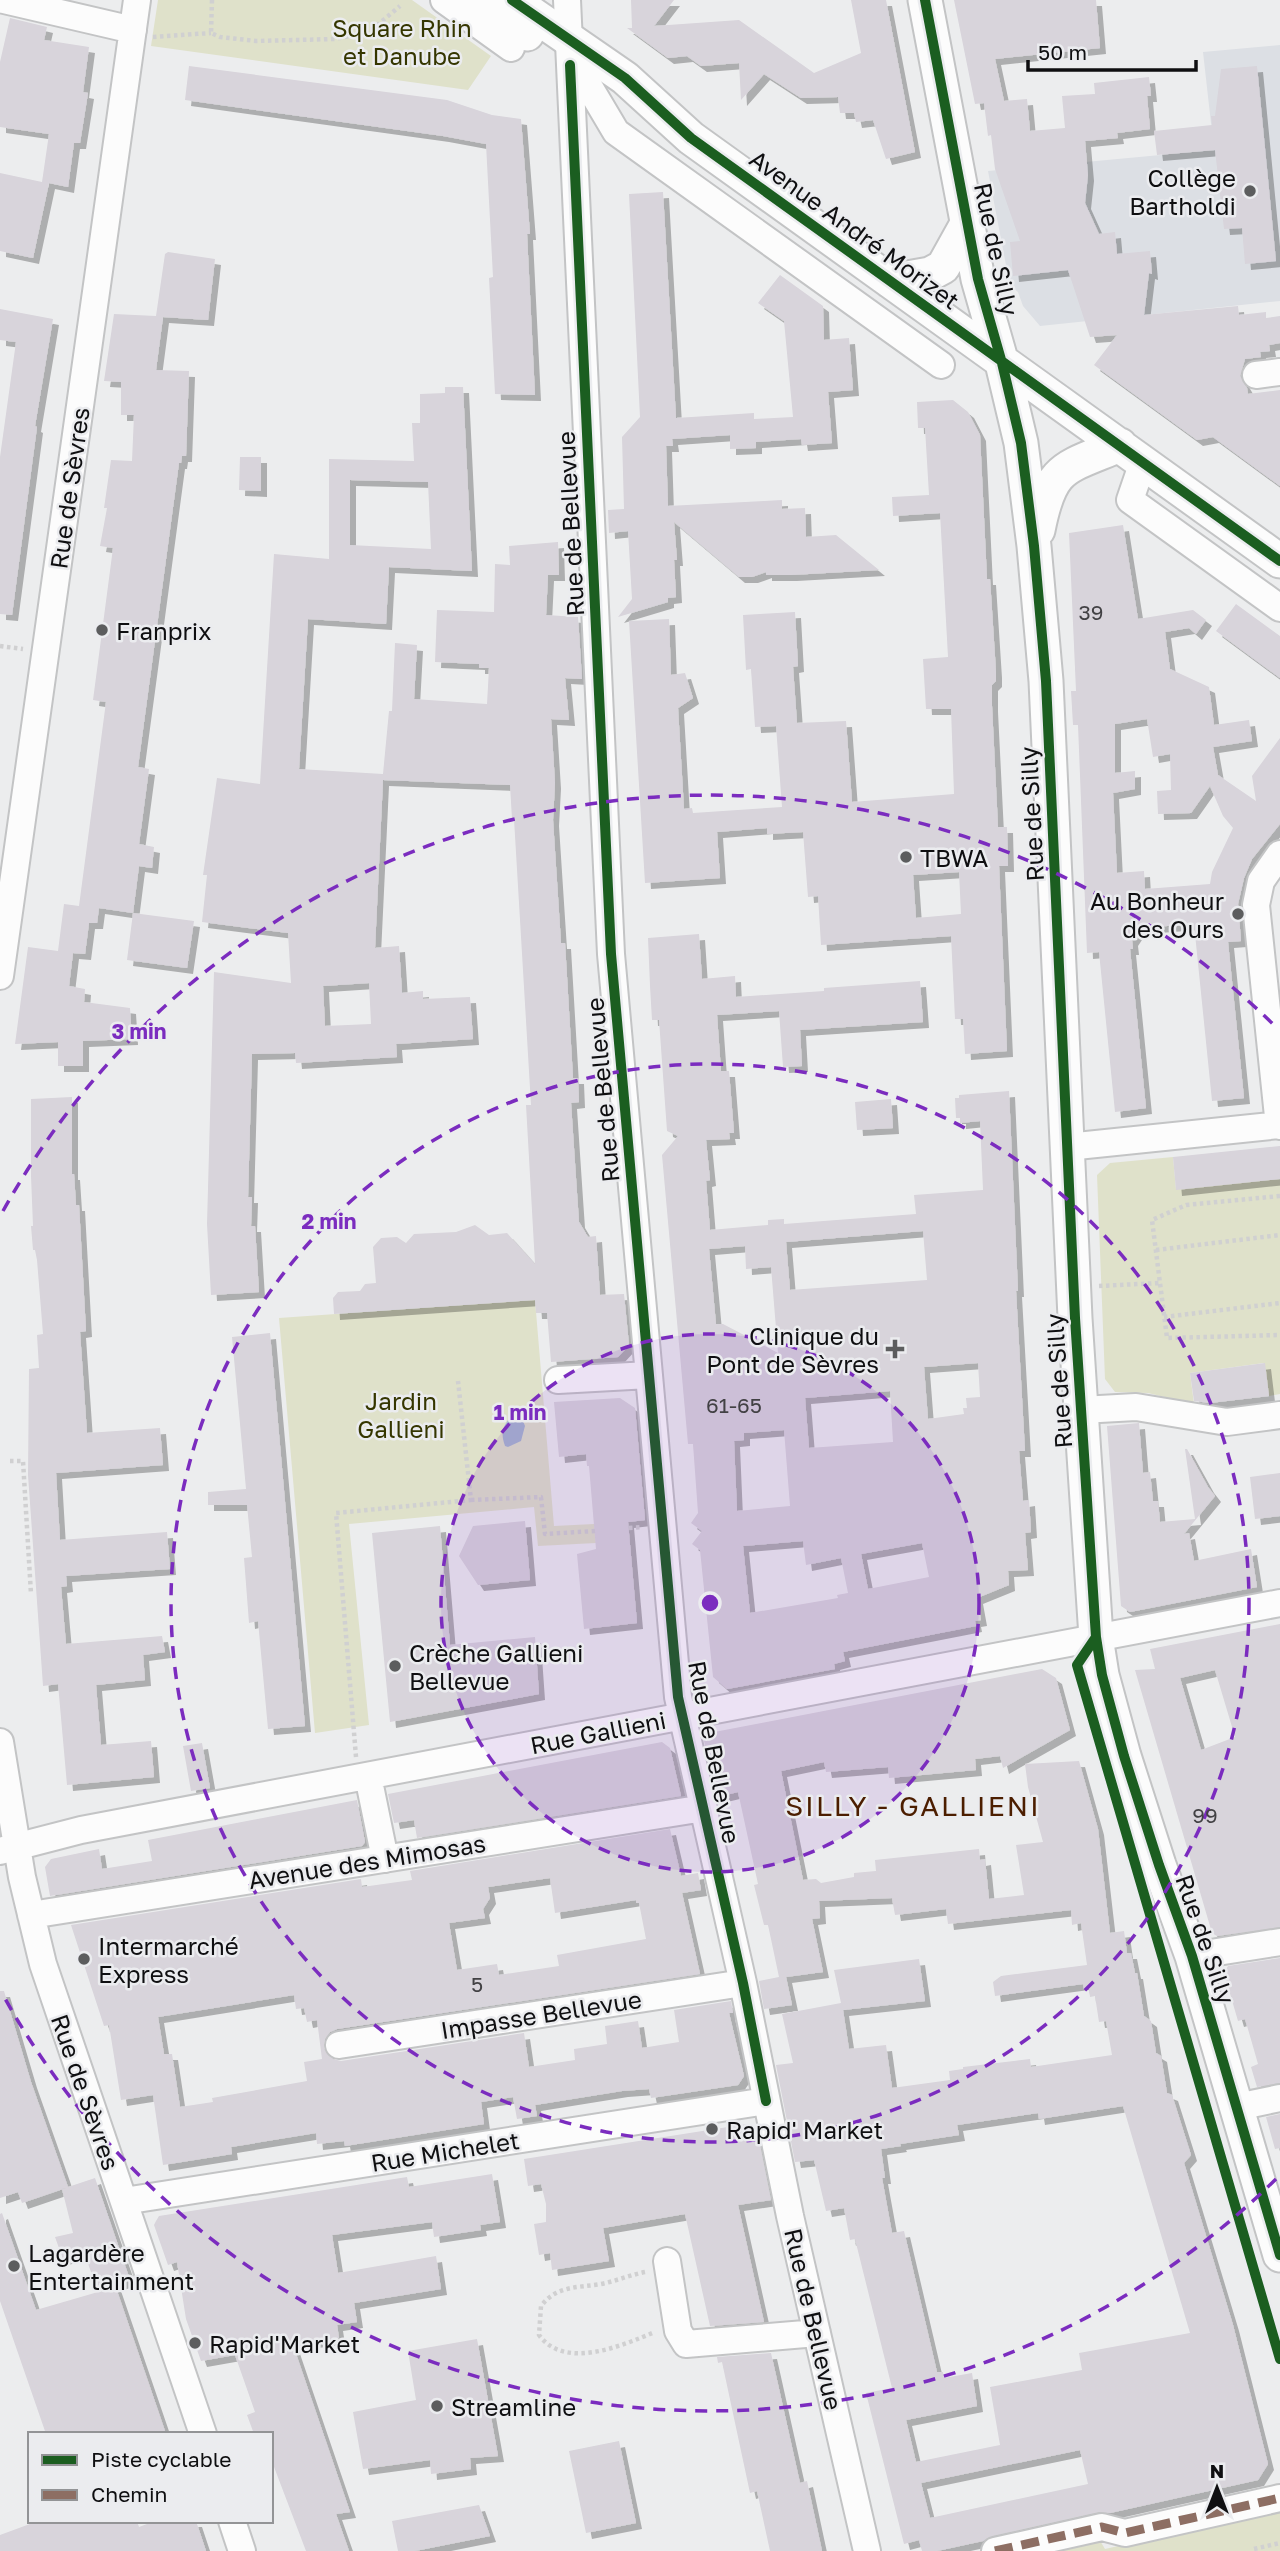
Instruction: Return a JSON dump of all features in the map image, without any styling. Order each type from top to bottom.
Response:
[{"type":"main road","name":"Avenue André Morizet","points":[[512,0],[574,59]]},
{"type":"main road","name":"Rue de Silly","points":[[925,0],[978,279],[1021,443],[1034,547],[1046,681],[1067,1147],[1096,1637],[1104,1684],[1135,1792],[1192,1956],[1278,2238]]},
{"type":"main road","name":"Avenue André Morizet","points":[[465,2],[511,49],[574,59],[625,78],[691,138],[1280,561]]},
{"type":"main road","name":"Rue de Silly","points":[[903,290],[943,267],[968,222]]},
{"type":"main road","name":"Rue de Silly","points":[[1034,547],[1043,502],[1053,481],[1064,468],[1131,454]]},
{"type":"street","points":[[4,0],[143,33]]},
{"type":"street","name":"Rue de Sèvres","points":[[0,976],[143,33],[137,0]]},
{"type":"street","name":"Rue de Bellevue","points":[[567,0],[574,59],[611,954],[678,1696],[867,2551]]},
{"type":"street","name":"Avenue André Morizet","points":[[574,59],[616,132],[941,365]]},
{"type":"street","name":"Avenue André Morizet","points":[[877,319],[903,290]]},
{"type":"street","points":[[1131,454],[1121,494],[1280,608]]},
{"type":"street","points":[[1067,1147],[1279,1126],[1256,905],[1261,881],[1280,854]]},
{"type":"street","points":[[558,1380],[649,1375]]},
{"type":"street","points":[[1081,1410],[1136,1407],[1227,1422],[1280,1415]]},
{"type":"street","name":"Rue Gallieni","points":[[8,1848],[81,1830],[682,1716],[830,1679],[1096,1637],[1280,1603]]},
{"type":"street","name":"Rue de Sèvres","points":[[0,1742],[8,1848],[31,1914],[43,1964],[202,2432]]},
{"type":"street","points":[[363,1777],[385,1859]]},
{"type":"street","name":"Avenue des Mimosas","points":[[31,1914],[704,1808]]},
{"type":"street","points":[[1192,1956],[1280,1942]]},
{"type":"street","name":"Impasse Bellevue","points":[[339,2045],[743,1983]]},
{"type":"street","points":[[1237,2107],[1280,2098]]},
{"type":"street","name":"Rue Michelet","points":[[124,2201],[766,2101]]},
{"type":"street","points":[[667,2261],[676,2321],[686,2344],[817,2333]]},
{"type":"street","points":[[995,2551],[1102,2527],[1125,2533],[1280,2498]]},
{"type":"street","points":[[233,2523],[242,2551]]},
{"type":"path","points":[[211,33],[212,0]]},
{"type":"path","points":[[143,33],[211,33],[220,37],[256,41],[335,39],[369,32],[400,6]]},
{"type":"path","points":[[0,646],[24,649]]},
{"type":"path","points":[[1280,1197],[1186,1205],[1152,1220],[1167,1338],[1280,1335]]},
{"type":"path","points":[[1156,1250],[1280,1236]]},
{"type":"path","points":[[1101,1286],[1159,1283]]},
{"type":"path","points":[[1164,1317],[1280,1303]]},
{"type":"path","points":[[458,1381],[471,1500]]},
{"type":"path","points":[[10,1461],[23,1461],[31,1594]]},
{"type":"path","points":[[363,1777],[355,1727],[336,1513],[471,1500],[541,1497],[545,1534],[595,1531]]},
{"type":"path","points":[[667,2261],[646,2272],[620,2277],[604,2284],[574,2286],[556,2292],[541,2306],[539,2335],[544,2343],[575,2354],[607,2351],[676,2321]]},
{"type":"path","points":[[1254,2549],[1280,2543]]},
{"type":"shaded area","points":[[1280,45],[1280,301],[1040,326],[1023,306],[1018,292],[1010,286],[988,171],[1214,150],[1203,52]]},
{"type":"green space","name":"Square Rhin et Danube","points":[[158,0],[412,0],[491,56],[468,90],[151,46]]},
{"type":"green space","points":[[1173,1157],[1176,1189],[1280,1179],[1280,1394],[1269,1396],[1264,1363],[1190,1373],[1194,1404],[1148,1393],[1115,1392],[1105,1379],[1097,1175],[1110,1163]]},
{"type":"green space","name":"Jardin Gallieni","points":[[535,1300],[554,1526],[594,1524],[596,1543],[538,1546],[534,1507],[349,1524],[369,1725],[315,1733],[279,1318]]},
{"type":"green space","points":[[1280,2509],[1280,2551],[1046,2551],[1099,2539],[1105,2549]]},
{"type":"water","points":[[512,1415],[521,1416],[525,1426],[521,1441],[508,1447],[505,1446],[503,1433]]},
{"type":"building","points":[[631,0],[674,0],[654,26],[739,20],[814,73],[861,53],[851,0],[886,0],[915,152],[886,159],[873,120],[856,122],[854,113],[840,113],[838,97],[801,98],[764,74],[741,100],[739,63],[701,66],[687,56],[668,58],[627,28],[632,28]]},
{"type":"building","points":[[954,0],[1096,0],[1100,48],[995,59],[1004,101],[1027,99],[1030,131],[1065,128],[1062,96],[1095,94],[1094,83],[1149,77],[1151,96],[1147,96],[1150,129],[1117,133],[1118,138],[1085,141],[1088,175],[1085,203],[1099,234],[1115,232],[1117,254],[1150,251],[1152,274],[1149,273],[1144,315],[1238,306],[1239,315],[1266,312],[1266,318],[1280,316],[1280,343],[1269,345],[1270,351],[1260,352],[1261,357],[1245,359],[1240,376],[1248,394],[1280,390],[1280,486],[1213,437],[1197,440],[1094,365],[1117,335],[1090,337],[1068,270],[1013,276],[1010,242],[1020,241],[995,169],[984,103],[975,104]]},
{"type":"building","points":[[10,18],[47,27],[44,40],[89,47],[83,92],[88,93],[80,143],[74,143],[68,187],[49,183],[33,258],[0,251],[0,173],[42,182],[49,134],[0,127],[0,62]]},
{"type":"building","points":[[189,66],[447,100],[492,115],[521,119],[530,234],[527,234],[535,395],[495,394],[489,278],[493,277],[486,144],[185,100]]},
{"type":"building","points":[[1257,66],[1276,261],[1245,264],[1242,228],[1224,229],[1215,150],[1157,155],[1154,131],[1212,125],[1211,116],[1215,116],[1221,69]]},
{"type":"building","points":[[663,192],[676,418],[754,413],[754,419],[793,417],[784,321],[758,303],[780,275],[823,306],[824,340],[849,338],[853,390],[828,392],[832,443],[802,445],[801,439],[756,442],[756,448],[730,449],[730,435],[672,439],[673,446],[666,446],[668,506],[782,500],[782,509],[805,508],[806,537],[836,535],[879,570],[791,575],[766,575],[766,572],[752,577],[739,577],[674,522],[676,597],[668,598],[668,602],[618,617],[632,599],[628,531],[609,533],[608,510],[624,509],[622,437],[640,417],[629,194]]},
{"type":"building","points":[[168,252],[215,259],[208,320],[163,317],[156,370],[189,371],[186,456],[182,456],[179,463],[138,767],[149,769],[139,844],[154,847],[152,868],[139,866],[133,913],[99,908],[97,923],[89,923],[85,954],[73,953],[69,986],[85,989],[84,1002],[130,1008],[132,1039],[83,1041],[83,1066],[58,1066],[58,1042],[15,1044],[28,947],[58,951],[64,904],[79,906],[106,702],[93,700],[113,548],[100,546],[107,508],[104,508],[111,460],[132,461],[134,415],[121,415],[121,382],[104,381],[114,314],[156,316],[165,254]]},
{"type":"building","points":[[0,309],[53,319],[35,426],[37,427],[12,615],[0,614],[0,457],[16,342],[0,340]]},
{"type":"building","points":[[445,387],[463,387],[472,571],[389,567],[386,624],[308,619],[299,769],[383,774],[389,711],[392,711],[395,643],[417,645],[414,699],[487,704],[489,668],[479,668],[479,664],[435,662],[437,610],[494,612],[495,564],[510,565],[509,546],[558,542],[559,575],[548,575],[546,615],[578,617],[582,679],[565,678],[569,720],[551,719],[555,783],[553,820],[561,943],[565,943],[573,1078],[578,1078],[579,1102],[571,1103],[579,1222],[588,1237],[596,1236],[600,1295],[624,1294],[629,1345],[618,1357],[551,1362],[547,1313],[536,1313],[535,1300],[334,1314],[333,1298],[338,1292],[360,1291],[365,1284],[376,1283],[373,1247],[381,1238],[397,1237],[406,1243],[414,1234],[456,1232],[475,1225],[489,1235],[507,1233],[535,1264],[526,1105],[531,1105],[510,785],[383,780],[375,948],[399,946],[402,993],[423,991],[423,999],[470,997],[473,1039],[396,1044],[397,1057],[296,1063],[295,1053],[252,1054],[248,1197],[252,1197],[251,1226],[255,1226],[259,1292],[211,1295],[207,1224],[214,972],[291,983],[288,933],[202,922],[207,875],[203,875],[217,778],[260,784],[274,554],[329,559],[329,459],[414,461],[412,423],[420,423],[420,394],[445,393]],"holes":[[[350,480],[428,482],[431,549],[350,545]],[[369,983],[371,1024],[325,1026],[323,986]]]},
{"type":"building","points":[[953,400],[968,412],[980,435],[987,579],[990,579],[996,672],[996,681],[992,685],[992,706],[998,827],[1007,827],[1008,866],[999,866],[1007,1051],[965,1054],[963,1019],[955,1019],[951,936],[821,945],[818,896],[808,897],[803,832],[767,834],[767,828],[717,832],[720,878],[645,883],[629,621],[669,619],[671,675],[685,673],[693,698],[678,708],[684,809],[692,808],[693,813],[782,807],[776,726],[755,727],[751,669],[746,670],[743,615],[795,612],[798,666],[793,667],[797,723],[846,721],[852,802],[954,794],[951,709],[926,709],[923,659],[948,657],[940,513],[893,516],[892,497],[929,495],[925,428],[918,428],[917,402]],"holes":[[[959,872],[961,914],[916,918],[913,875]]]},
{"type":"building","points":[[240,457],[261,457],[261,491],[239,490]]},
{"type":"building","points":[[1123,525],[1138,619],[1193,610],[1206,620],[1196,634],[1189,628],[1165,632],[1170,669],[1209,687],[1214,725],[1249,720],[1252,741],[1213,747],[1218,775],[1256,801],[1252,776],[1280,738],[1280,824],[1252,859],[1238,904],[1241,941],[1228,942],[1244,1098],[1212,1101],[1194,924],[1140,928],[1132,940],[1133,949],[1130,949],[1146,1108],[1115,1112],[1099,952],[1087,953],[1078,725],[1073,725],[1071,691],[1076,691],[1069,533]],"holes":[[[1147,719],[1153,757],[1170,754],[1171,790],[1157,791],[1158,814],[1191,813],[1210,786],[1223,816],[1233,828],[1212,872],[1210,884],[1145,889],[1144,871],[1117,873],[1113,793],[1135,789],[1135,771],[1115,773],[1115,724]]]},
{"type":"building","points":[[1236,604],[1280,636],[1280,678],[1216,631]]},
{"type":"building","points":[[133,913],[194,921],[187,968],[127,960]]},
{"type":"building","points":[[699,934],[702,979],[735,976],[736,997],[920,981],[923,1022],[800,1030],[802,1066],[783,1067],[779,1011],[717,1015],[721,1071],[729,1071],[734,1133],[729,1133],[730,1139],[706,1140],[710,1180],[706,1181],[710,1230],[768,1225],[768,1220],[784,1219],[784,1224],[916,1214],[914,1195],[983,1190],[980,1121],[960,1123],[960,1118],[956,1118],[955,1098],[959,1098],[959,1095],[1009,1091],[1025,1451],[1019,1451],[1023,1501],[1029,1500],[1031,1532],[1025,1533],[1028,1570],[1008,1571],[1009,1585],[977,1598],[981,1620],[975,1621],[976,1626],[843,1652],[845,1661],[834,1664],[835,1669],[727,1689],[713,1677],[700,1550],[692,1544],[702,1531],[691,1523],[698,1513],[693,1444],[688,1444],[662,1155],[678,1136],[667,1131],[659,1020],[652,1020],[648,938]],"holes":[[[923,1231],[927,1280],[790,1290],[786,1242]],[[745,1246],[746,1269],[771,1267],[778,1353],[723,1324],[716,1324],[709,1249]],[[978,1363],[980,1397],[966,1398],[967,1408],[963,1408],[964,1414],[928,1419],[924,1367]],[[890,1391],[893,1442],[809,1448],[805,1398]],[[784,1430],[790,1506],[737,1511],[734,1441],[744,1440],[744,1433]],[[803,1541],[806,1565],[841,1558],[848,1593],[837,1595],[838,1598],[750,1613],[743,1546]],[[922,1543],[929,1577],[868,1589],[861,1554]]]},
{"type":"building","points":[[72,1097],[72,1174],[76,1205],[79,1205],[86,1331],[80,1332],[87,1433],[160,1428],[163,1465],[56,1473],[60,1540],[167,1532],[170,1569],[66,1576],[67,1586],[61,1587],[66,1644],[162,1636],[165,1652],[143,1655],[145,1680],[96,1685],[101,1745],[151,1741],[154,1777],[67,1785],[58,1684],[43,1686],[28,1475],[29,1369],[39,1368],[37,1335],[43,1334],[37,1260],[33,1250],[31,1226],[31,1099]]},
{"type":"building","points":[[891,1099],[893,1128],[857,1130],[855,1102]]},
{"type":"building","points":[[1280,1146],[1280,1179],[1176,1190],[1173,1157]]},
{"type":"building","points":[[270,1333],[305,1726],[268,1729],[258,1621],[249,1623],[244,1558],[252,1557],[247,1505],[208,1505],[208,1492],[246,1489],[232,1337]]},
{"type":"building","points":[[1265,1363],[1269,1396],[1210,1403],[1194,1401],[1190,1373]]},
{"type":"building","points":[[620,1398],[635,1408],[645,1520],[628,1522],[637,1623],[584,1629],[577,1554],[596,1549],[589,1466],[586,1454],[559,1457],[554,1402]]},
{"type":"building","points":[[1139,1423],[1143,1473],[1150,1472],[1153,1501],[1158,1501],[1160,1522],[1195,1519],[1187,1449],[1215,1496],[1184,1534],[1189,1533],[1194,1561],[1251,1549],[1257,1587],[1130,1612],[1121,1606],[1107,1426]]},
{"type":"building","points":[[1280,1473],[1280,1516],[1255,1519],[1250,1477]]},
{"type":"building","points":[[525,1521],[530,1580],[478,1585],[459,1556],[473,1526]]},
{"type":"building","points":[[440,1526],[450,1645],[535,1637],[539,1694],[390,1722],[372,1533]]},
{"type":"building","points":[[1280,1624],[1280,1927],[1217,1936],[1212,1933],[1135,1670],[1155,1669],[1150,1649]],"holes":[[[1215,1670],[1235,1737],[1201,1750],[1180,1678]]]},
{"type":"building","points":[[1042,1669],[1056,1678],[1070,1730],[1003,1768],[1000,1756],[975,1759],[976,1770],[889,1778],[888,1767],[826,1772],[824,1762],[781,1771],[803,1880],[816,1879],[821,1883],[854,1877],[854,1873],[876,1871],[875,1860],[979,1849],[980,1860],[985,1859],[989,1899],[1024,1895],[1016,1845],[1043,1842],[1028,1787],[1025,1764],[1079,1761],[1098,1829],[1110,1933],[1124,1931],[1127,1953],[1131,1953],[1137,1973],[1144,2016],[1151,2021],[1156,2053],[1161,2056],[1167,2093],[1172,2095],[1191,2155],[1184,2163],[1233,2325],[1268,2464],[1258,2480],[1110,2513],[1099,2512],[937,2551],[922,2551],[919,2540],[904,2544],[866,2393],[892,2388],[855,2239],[850,2240],[844,2208],[826,2211],[814,2160],[795,2162],[776,2065],[793,2063],[782,2014],[841,2003],[834,1970],[919,1959],[925,2001],[843,2010],[849,2049],[886,2045],[892,2088],[950,2080],[949,2071],[963,2067],[1030,2059],[1031,2067],[1112,2055],[1106,2021],[1099,2022],[1095,1996],[1090,1997],[1089,1988],[1084,1989],[1083,1984],[995,1996],[993,1982],[1001,1976],[1087,1965],[1081,1923],[1072,1925],[1071,1910],[948,1924],[946,1909],[895,1915],[892,1898],[819,1901],[820,1918],[812,1919],[823,1972],[786,1977],[792,2005],[764,2009],[759,1981],[779,1977],[768,1925],[764,1925],[754,1885],[758,1884],[738,1792],[717,1797],[704,1741],[709,1733]],"holes":[[[1123,2106],[1190,2333],[1079,2353],[1082,2370],[990,2387],[1000,2445],[916,2462],[906,2420],[977,2406],[972,2373],[944,2378],[943,2372],[937,2372],[904,2231],[892,2233],[882,2178],[885,2178],[881,2149],[959,2135],[957,2125],[1038,2113],[1039,2119]],[[1080,2450],[1088,2484],[930,2518],[921,2483]]]},
{"type":"building","points":[[662,1742],[670,1748],[681,1796],[417,1838],[414,1820],[394,1823],[388,1794]]},
{"type":"building","points":[[202,1743],[210,1788],[191,1791],[183,1746]]},
{"type":"building","points":[[357,1800],[365,1842],[362,1846],[50,1896],[45,1867],[51,1859],[99,1849],[102,1869],[152,1861],[148,1840]]},
{"type":"building","points":[[670,1829],[681,1876],[698,1873],[701,1890],[682,1893],[700,1974],[337,2029],[330,2032],[325,2039],[324,2048],[333,2059],[341,2061],[524,2033],[529,2067],[575,2060],[574,2049],[607,2044],[605,2026],[638,2021],[642,2048],[679,2042],[674,2010],[731,2001],[733,2013],[729,2013],[744,2076],[738,2085],[651,2098],[649,2089],[535,2105],[537,2116],[517,2119],[513,2097],[481,2102],[484,2124],[345,2146],[344,2141],[317,2144],[316,2133],[231,2147],[232,2154],[163,2165],[153,2095],[121,2100],[109,2025],[104,2026],[71,1925],[361,1879],[362,1887],[412,1880],[410,1871]],"holes":[[[550,1878],[555,1913],[636,1900],[636,1903],[639,1903],[646,1939],[557,1955],[559,1966],[499,1975],[497,1964],[457,1970],[449,1923],[485,1918],[483,1909],[490,1898],[488,1887]],[[294,1995],[296,2009],[304,2008],[307,2022],[317,2020],[322,2059],[304,2062],[307,2081],[212,2098],[213,2102],[180,2107],[172,2054],[164,2054],[158,2017]]]},
{"type":"building","points":[[1280,1958],[1280,2083],[1257,2087],[1251,2067],[1258,2064],[1252,2043],[1245,2019],[1238,2021],[1224,1973],[1228,1966]]},
{"type":"building","points":[[0,1991],[4,1991],[31,2082],[68,2187],[95,2178],[130,2280],[115,2285],[165,2432],[45,2432],[0,2301],[0,2214],[2,2213],[36,2310],[98,2292],[84,2252],[63,2259],[55,2237],[73,2233],[62,2189],[22,2203],[18,2192],[0,2198]]},
{"type":"building","points":[[1280,2114],[1280,2148],[1275,2149],[1266,2117]]},
{"type":"building","points":[[747,2124],[757,2130],[771,2200],[738,2205],[764,2322],[710,2326],[685,2214],[603,2228],[609,2261],[552,2270],[550,2253],[539,2255],[534,2224],[546,2222],[546,2204],[541,2184],[528,2186],[524,2159]]},
{"type":"building","points":[[492,2174],[500,2222],[480,2225],[481,2230],[434,2237],[432,2222],[332,2235],[338,2273],[436,2256],[441,2289],[354,2303],[357,2322],[337,2325],[339,2338],[293,2345],[350,2512],[336,2514],[349,2551],[306,2551],[273,2464],[273,2432],[253,2432],[247,2415],[255,2412],[235,2355],[201,2361],[186,2319],[177,2262],[168,2265],[154,2225],[159,2216],[407,2177],[409,2187]]},
{"type":"building","name":"Streamline","points":[[477,2339],[498,2456],[470,2458],[471,2469],[431,2474],[430,2460],[363,2469],[353,2412],[416,2400],[408,2351]]},
{"type":"building","points":[[771,2353],[800,2483],[807,2481],[822,2551],[770,2551],[757,2491],[750,2493],[722,2362],[718,2363],[717,2357]]},
{"type":"building","points":[[619,2441],[636,2523],[586,2533],[569,2451]]},
{"type":"building","points":[[479,2505],[490,2536],[415,2551],[398,2551],[392,2521]]},
{"type":"building","points":[[33,2523],[138,2523],[139,2527],[150,2523],[197,2523],[206,2551],[0,2551],[0,2535]]},
{"type":"marked path","points":[[995,2551],[1102,2527],[1125,2533],[1280,2498]]},
{"type":"cycle path","points":[[512,0],[625,78],[691,138],[1280,561]]},
{"type":"cycle path","points":[[925,0],[978,279],[1021,443],[1034,546],[1046,681],[1075,1318],[1096,1637],[1102,1675],[1124,1756],[1192,1956],[1280,2255]]},
{"type":"cycle path","points":[[570,65],[611,954],[678,1697],[743,1983],[766,2101]]},
{"type":"cycle path","points":[[1096,1637],[1077,1665],[1280,2359]]},
{"type":"place","name":"Collège Bartholdi","points":[[1250,191]]},
{"type":"place","name":"Franprix","points":[[102,630]]},
{"type":"place","name":"TBWA","points":[[906,857]]},
{"type":"place","name":"Au Bonheur des Ours","points":[[1238,914]]},
{"type":"place","name":"Clinique du Pont de Sèvres","points":[[895,1349]]},
{"type":"place","name":"Crèche Gallieni Bellevue","points":[[395,1666]]},
{"type":"place","name":"Intermarché Express","points":[[84,1959]]},
{"type":"place","name":"Rapid' Market","points":[[712,2129]]},
{"type":"place","name":"Lagardère Entertainment","points":[[14,2266]]},
{"type":"place","name":"Rapid'Market","points":[[195,2343]]},
{"type":"place","name":"Streamline","points":[[437,2406]]},
{"type":"district","name":"SILLY - GALLIENI","points":[[913,1805]]}]
